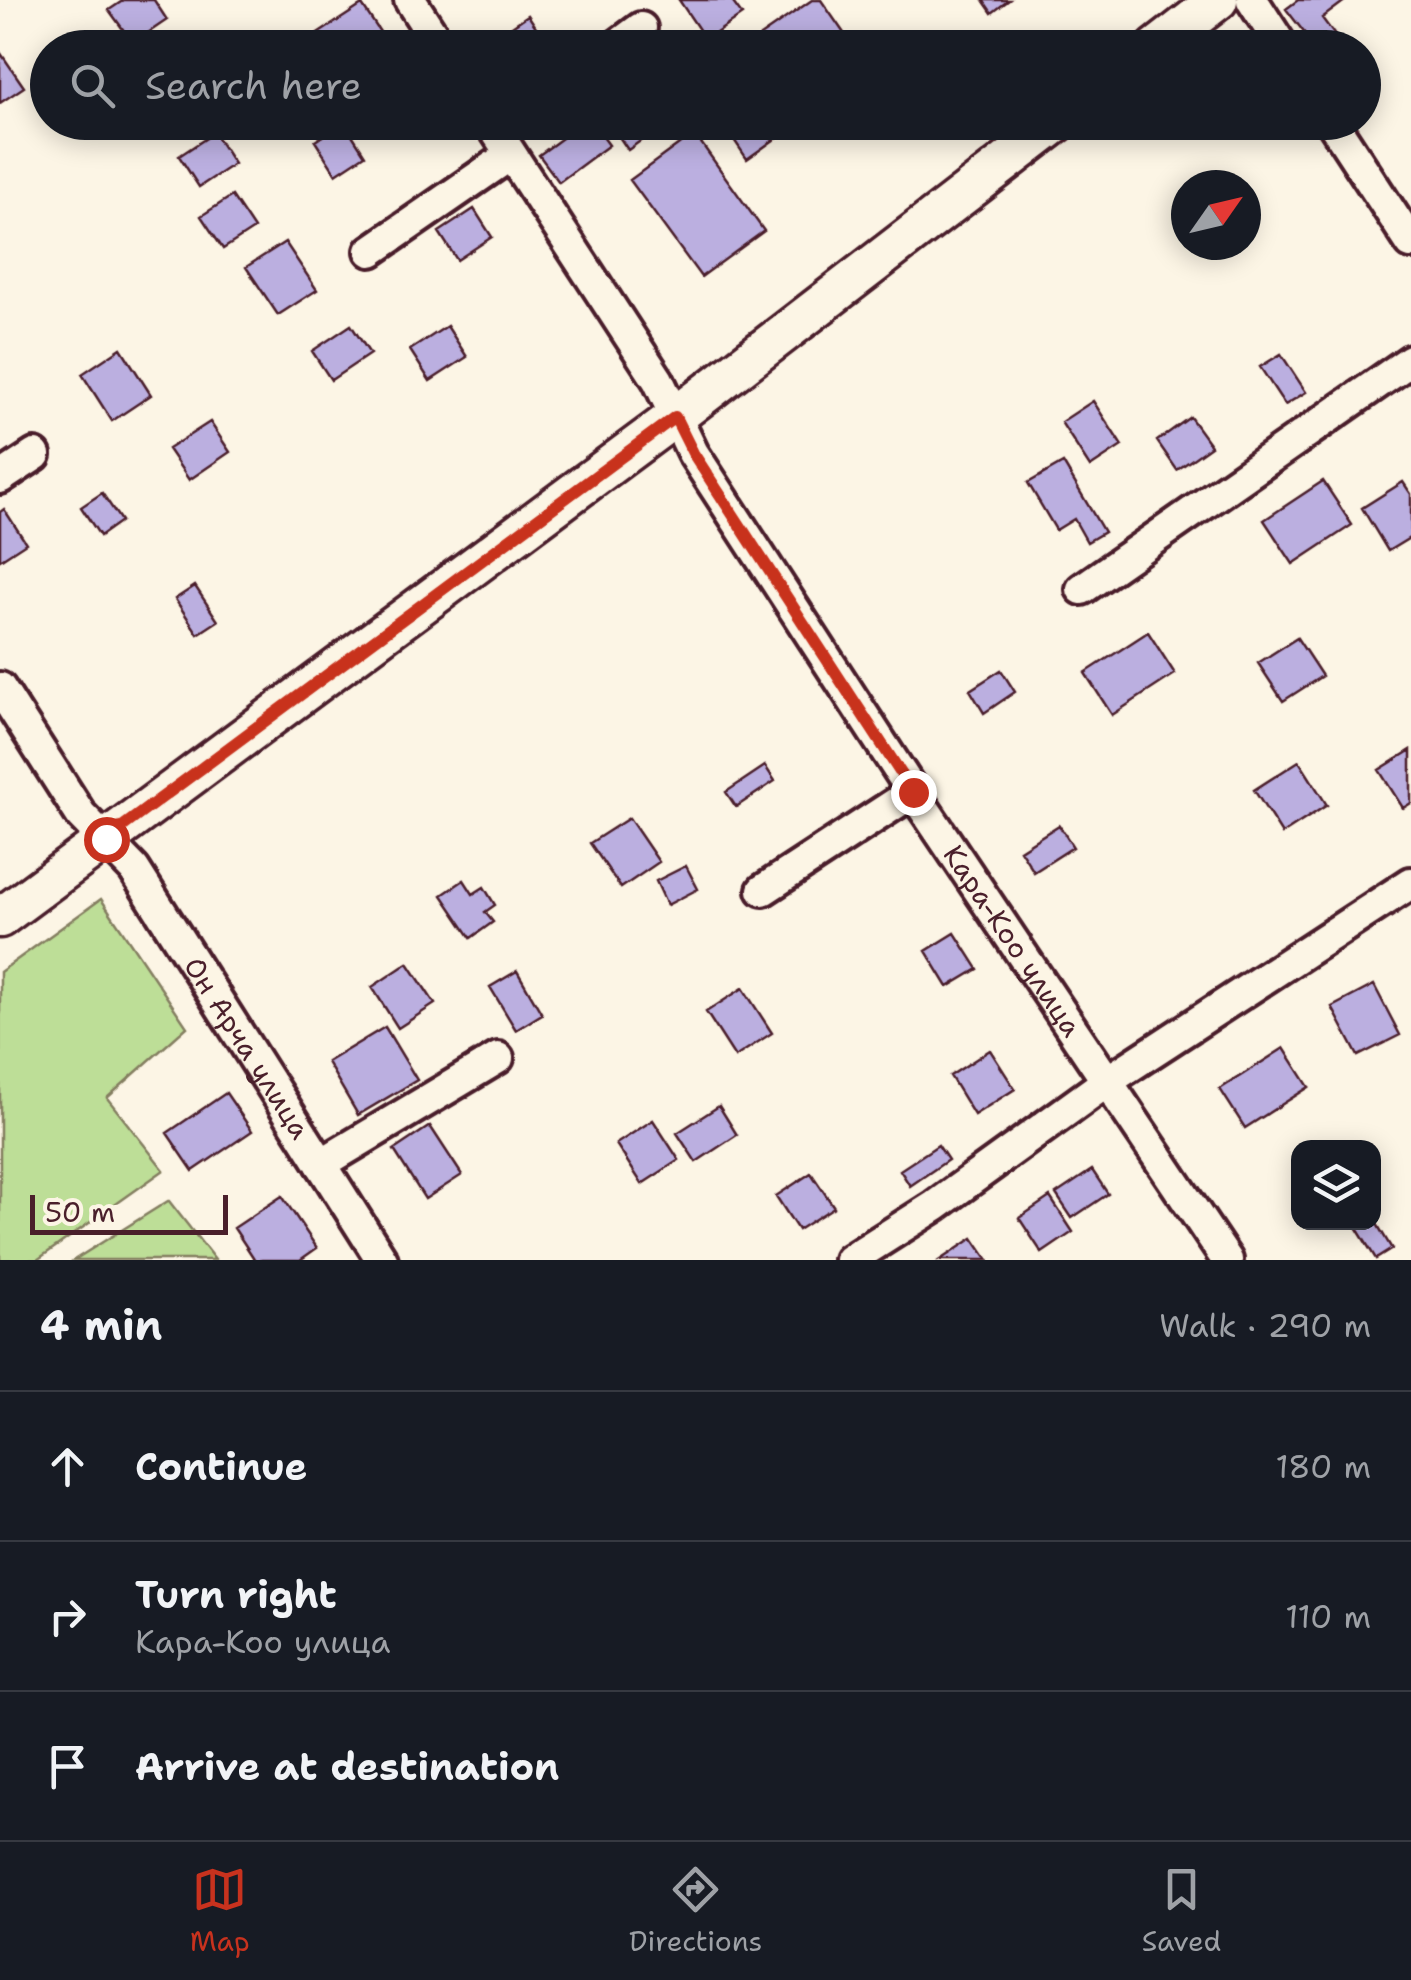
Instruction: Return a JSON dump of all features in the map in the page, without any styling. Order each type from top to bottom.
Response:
[{"type":"street","points":[[410,0],[429,30]]},
{"type":"street","points":[[1179,30],[1218,0]]},
{"type":"street","points":[[1252,0],[1272,30]]},
{"type":"street","points":[[371,251],[493,140]]},
{"type":"street","name":"Кара-Коо улица","points":[[505,140],[658,380],[693,453],[913,792],[1227,1260]]},
{"type":"street","points":[[0,918],[675,417],[1035,140]]},
{"type":"street","points":[[1344,140],[1411,242]]},
{"type":"street","points":[[1082,590],[1411,360]]},
{"type":"street","points":[[0,478],[36,455]]},
{"type":"street","name":"Он Арча улица","points":[[0,688],[81,815],[134,868],[382,1260]]},
{"type":"street","points":[[764,890],[913,792]]},
{"type":"street","points":[[850,1260],[935,1206],[1109,1080],[1411,883]]},
{"type":"street","points":[[322,1164],[498,1058]]},
{"type":"green space","points":[[101,899],[187,1027],[107,1098],[164,1170],[37,1260],[0,1260],[0,972]]},
{"type":"green space","points":[[168,1201],[215,1260],[74,1260]]},
{"type":"building","points":[[124,0],[154,0],[167,20],[152,30],[124,30],[109,10]]},
{"type":"building","points":[[679,0],[731,0],[742,15],[720,30],[699,30]]},
{"type":"building","points":[[812,0],[821,0],[842,30],[769,30]]},
{"type":"building","points":[[983,0],[1009,0],[992,13]]},
{"type":"building","points":[[1298,0],[1346,0],[1322,18],[1331,30],[1302,30],[1286,9]]},
{"type":"building","points":[[362,5],[379,30],[324,30]]},
{"type":"building","points":[[528,15],[538,30],[506,30]]},
{"type":"building","points":[[0,52],[24,87],[0,103]]},
{"type":"building","points":[[203,140],[219,140],[234,164],[199,187],[179,156]]},
{"type":"building","points":[[355,140],[365,155],[336,174],[315,141]]},
{"type":"building","points":[[559,140],[605,140],[609,145],[559,182],[539,155]]},
{"type":"building","points":[[621,140],[642,140],[628,150]]},
{"type":"building","points":[[684,140],[699,140],[764,231],[701,277],[630,180]]},
{"type":"building","points":[[734,140],[774,140],[747,159]]},
{"type":"building","points":[[232,196],[254,229],[223,249],[201,216]]},
{"type":"building","points":[[474,209],[492,237],[457,260],[439,232]]},
{"type":"building","points":[[285,242],[317,290],[278,315],[246,267]]},
{"type":"building","points":[[351,325],[370,354],[331,380],[312,351]]},
{"type":"building","points":[[447,326],[467,357],[430,381],[410,350]]},
{"type":"building","points":[[121,348],[151,395],[112,421],[82,374]]},
{"type":"building","points":[[1281,354],[1306,392],[1285,405],[1260,367]]},
{"type":"building","points":[[1093,401],[1122,446],[1090,467],[1061,422]]},
{"type":"building","points":[[1190,417],[1211,446],[1177,470],[1157,441]]},
{"type":"building","points":[[210,422],[230,452],[189,480],[168,449]]},
{"type":"building","points":[[1063,463],[1104,532],[1087,542],[1074,519],[1056,530],[1028,483]]},
{"type":"building","points":[[1323,481],[1352,525],[1293,564],[1264,520]]},
{"type":"building","points":[[1403,482],[1411,494],[1411,537],[1388,551],[1362,508]]},
{"type":"building","points":[[102,493],[121,521],[100,536],[81,507]]},
{"type":"building","points":[[4,509],[26,543],[0,560],[0,512]]},
{"type":"building","points":[[195,586],[218,621],[198,634],[175,599]]},
{"type":"building","points":[[1148,632],[1175,674],[1112,715],[1085,673]]},
{"type":"building","points":[[1297,638],[1322,676],[1283,701],[1258,663]]},
{"type":"building","points":[[1001,670],[1015,692],[984,713],[970,690]]},
{"type":"building","points":[[1411,750],[1411,803],[1403,808],[1379,770]]},
{"type":"building","points":[[1299,761],[1327,805],[1282,834],[1254,790]]},
{"type":"building","points":[[765,766],[775,781],[736,807],[726,792]]},
{"type":"building","points":[[629,818],[659,862],[621,888],[590,843]]},
{"type":"building","points":[[1059,825],[1073,847],[1034,872],[1020,850]]},
{"type":"building","points":[[686,866],[698,889],[667,905],[656,881]]},
{"type":"building","points":[[464,880],[473,894],[484,887],[495,905],[485,912],[493,922],[471,938],[442,895]]},
{"type":"building","points":[[955,933],[978,969],[948,987],[926,951]]},
{"type":"building","points":[[408,963],[435,1004],[398,1028],[372,987]]},
{"type":"building","points":[[517,971],[542,1014],[516,1030],[490,987]]},
{"type":"building","points":[[1374,985],[1400,1035],[1358,1056],[1332,1007]]},
{"type":"building","points":[[743,988],[772,1033],[735,1057],[706,1012]]},
{"type":"building","points":[[385,1027],[417,1080],[358,1115],[327,1062]]},
{"type":"building","points":[[1284,1048],[1309,1087],[1245,1128],[1220,1089]]},
{"type":"building","points":[[990,1050],[1015,1089],[974,1115],[950,1076]]},
{"type":"building","points":[[226,1093],[252,1131],[193,1171],[167,1133]]},
{"type":"building","points":[[719,1106],[737,1135],[696,1162],[677,1133]]},
{"type":"building","points":[[653,1120],[679,1160],[642,1184],[616,1144]]},
{"type":"building","points":[[430,1126],[462,1175],[425,1199],[394,1150]]},
{"type":"building","points":[[938,1145],[948,1160],[910,1186],[900,1170]]},
{"type":"building","points":[[1092,1170],[1108,1194],[1072,1218],[1056,1194]]},
{"type":"building","points":[[811,1173],[834,1207],[798,1230],[776,1196]]},
{"type":"building","points":[[282,1196],[317,1248],[300,1260],[255,1260],[234,1228]]},
{"type":"building","points":[[1050,1197],[1073,1232],[1042,1253],[1019,1218]]},
{"type":"building","points":[[1358,1230],[1381,1230],[1392,1249],[1376,1259]]},
{"type":"building","points":[[973,1238],[988,1260],[940,1260]]},
{"type":"route","points":[[106,839],[675,417],[693,453],[913,792]]}]
